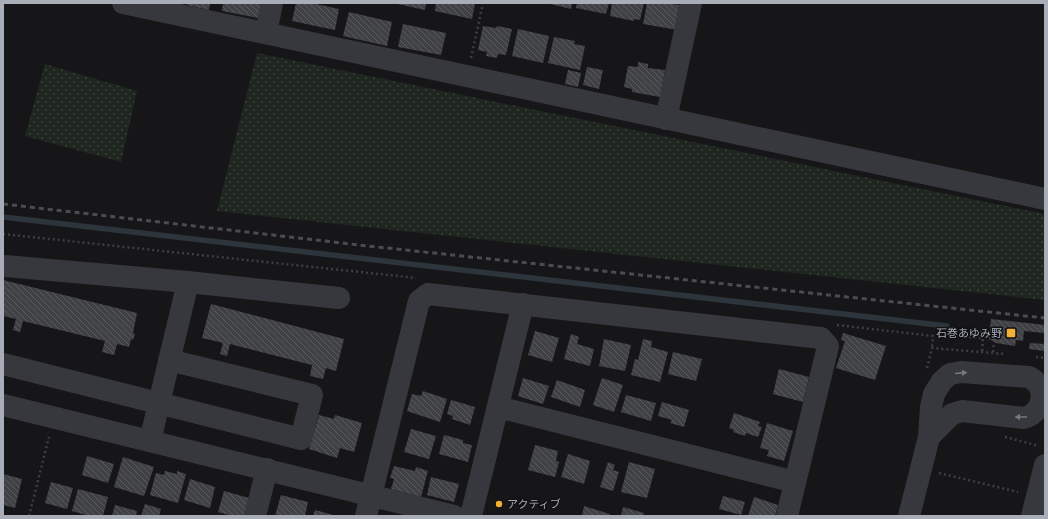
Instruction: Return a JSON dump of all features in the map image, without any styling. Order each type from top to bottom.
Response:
[{"type":"street","points":[[123,3],[1045,199]]},
{"type":"street","points":[[266,33],[272,3]]},
{"type":"street","points":[[666,119],[691,3]]},
{"type":"street","points":[[5,266],[188,282],[339,298]]},
{"type":"street","points":[[150,440],[188,282]]},
{"type":"street","points":[[366,516],[419,301],[428,294],[821,338],[828,346],[787,516]]},
{"type":"street","points":[[471,516],[523,304]]},
{"type":"street","points":[[3,364],[301,439],[312,395],[169,360]]},
{"type":"street","points":[[909,516],[929,437],[931,407],[934,394],[942,381],[950,374],[961,372],[1029,377],[1035,379],[1044,390],[1044,400],[1042,406],[1031,416],[1024,418],[962,411],[955,413],[942,423],[929,437]]},
{"type":"street","points":[[938,386],[948,407],[955,413]]},
{"type":"street","points":[[3,405],[454,516]]},
{"type":"street","points":[[498,407],[795,482]]},
{"type":"street","points":[[1034,506],[1045,456]]},
{"type":"street","points":[[255,516],[267,469]]},
{"type":"path","points":[[466,76],[483,3]]},
{"type":"path","points":[[982,351],[983,338],[953,336],[954,330],[990,333]]},
{"type":"path","points":[[992,352],[994,342]]},
{"type":"path","points":[[29,516],[54,417]]},
{"type":"path","points":[[1000,436],[1045,456]]},
{"type":"path","points":[[938,472],[1034,506]]},
{"type":"shaded area","points":[[257,53],[1045,214],[1045,300],[217,211]]},
{"type":"shaded area","points":[[45,64],[137,91],[121,162],[25,136]]},
{"type":"building","points":[[187,3],[210,3],[209,10],[187,5]]},
{"type":"building","points":[[223,3],[261,3],[258,18],[222,11]]},
{"type":"building","points":[[296,3],[311,3],[339,9],[335,30],[292,21]]},
{"type":"building","points":[[393,3],[426,3],[425,10]]},
{"type":"building","points":[[436,3],[475,3],[472,19],[435,11]]},
{"type":"building","points":[[546,3],[572,3],[571,9]]},
{"type":"building","points":[[577,3],[609,3],[606,14],[576,8]]},
{"type":"building","points":[[612,3],[644,3],[640,20],[634,19],[634,21],[610,16]]},
{"type":"building","points":[[647,3],[667,3],[679,5],[676,23],[678,30],[643,24]]},
{"type":"building","points":[[349,12],[392,22],[387,46],[343,36]]},
{"type":"building","points":[[403,24],[446,33],[441,55],[398,47]]},
{"type":"building","points":[[483,26],[496,28],[497,26],[512,29],[506,55],[498,54],[497,58],[486,56],[487,52],[478,50]]},
{"type":"building","points":[[518,29],[549,36],[543,63],[512,56]]},
{"type":"building","points":[[554,37],[575,41],[574,44],[585,46],[580,70],[548,63]]},
{"type":"building","points":[[638,62],[648,64],[648,68],[665,70],[660,97],[632,92],[632,89],[624,87],[628,66],[638,67]]},
{"type":"building","points":[[587,67],[603,70],[599,89],[583,85]]},
{"type":"building","points":[[568,70],[581,73],[578,87],[565,84]]},
{"type":"building","points":[[3,280],[137,313],[133,340],[131,339],[129,347],[117,344],[114,355],[102,352],[105,341],[23,321],[20,332],[13,330],[16,319],[3,316]]},
{"type":"building","points":[[211,304],[344,339],[336,371],[326,368],[323,379],[310,376],[312,365],[230,344],[227,356],[220,354],[223,343],[202,338]]},
{"type":"building","name":"石巻あゆみ野","points":[[991,319],[1045,325],[1044,333],[1024,331],[1023,341],[1016,340],[1015,346],[996,343],[989,339]]},
{"type":"building","points":[[535,331],[559,338],[552,362],[528,355]]},
{"type":"building","points":[[843,333],[886,346],[875,380],[836,368],[845,341],[841,340]]},
{"type":"building","points":[[571,334],[579,337],[577,344],[594,349],[590,366],[564,359]]},
{"type":"building","points":[[604,339],[631,345],[625,371],[599,366]]},
{"type":"building","points":[[643,339],[652,341],[651,347],[668,352],[660,382],[631,375],[635,359],[638,360]]},
{"type":"building","points":[[1030,343],[1045,344],[1045,351],[1029,349]]},
{"type":"building","points":[[673,352],[702,359],[696,381],[668,374]]},
{"type":"building","points":[[779,369],[809,377],[803,402],[773,394]]},
{"type":"building","points":[[523,378],[549,386],[543,404],[518,396]]},
{"type":"building","points":[[602,378],[623,385],[614,412],[593,405]]},
{"type":"building","points":[[557,380],[585,390],[580,407],[551,397]]},
{"type":"building","points":[[423,391],[447,399],[440,422],[407,411],[412,394],[421,396]]},
{"type":"building","points":[[626,395],[656,403],[651,421],[621,412]]},
{"type":"building","points":[[451,400],[475,407],[470,425],[452,419],[453,416],[447,414]]},
{"type":"building","points":[[662,402],[689,410],[684,427],[670,423],[672,420],[658,416]]},
{"type":"building","points":[[734,413],[760,422],[758,426],[762,427],[758,437],[746,433],[745,436],[733,432],[734,430],[729,428]]},
{"type":"building","points":[[319,415],[334,419],[335,415],[362,423],[354,452],[340,448],[337,458],[309,449]]},
{"type":"building","points":[[767,423],[793,431],[784,461],[767,456],[769,450],[760,448]]},
{"type":"building","points":[[411,429],[436,436],[429,459],[404,452]]},
{"type":"building","points":[[444,435],[463,440],[463,443],[472,445],[468,462],[439,454]]},
{"type":"building","points":[[535,445],[558,451],[556,461],[559,462],[555,477],[528,470]]},
{"type":"building","points":[[568,454],[590,461],[584,484],[561,477]]},
{"type":"building","points":[[87,456],[114,464],[108,483],[82,475]]},
{"type":"building","points":[[123,457],[154,467],[144,496],[114,487]]},
{"type":"building","points":[[608,462],[615,465],[613,470],[619,472],[613,491],[600,487]]},
{"type":"building","points":[[629,462],[655,469],[647,498],[621,492]]},
{"type":"building","points":[[394,466],[415,471],[416,467],[428,471],[421,497],[391,489],[394,479],[390,478]]},
{"type":"building","points":[[165,471],[177,474],[177,471],[186,474],[178,503],[150,495],[156,473],[164,475]]},
{"type":"building","points":[[3,474],[22,479],[15,508],[3,505]]},
{"type":"building","points":[[431,477],[459,484],[454,502],[427,495]]},
{"type":"building","points":[[190,479],[215,487],[210,508],[184,500]]},
{"type":"building","points":[[51,482],[73,488],[67,509],[45,503]]},
{"type":"building","points":[[78,489],[108,497],[103,516],[89,516],[72,511]]},
{"type":"building","points":[[224,491],[249,498],[244,516],[232,516],[218,512]]},
{"type":"building","points":[[281,495],[308,502],[305,516],[275,516]]},
{"type":"building","points":[[723,496],[745,502],[741,515],[719,509]]},
{"type":"building","points":[[754,497],[778,505],[775,516],[748,516]]},
{"type":"building","points":[[145,504],[161,509],[159,516],[141,516]]},
{"type":"building","points":[[115,505],[137,511],[136,516],[112,516]]},
{"type":"building","points":[[584,506],[610,514],[610,516],[582,516]]},
{"type":"building","points":[[623,507],[644,513],[643,516],[621,516]]},
{"type":"building","points":[[315,510],[337,516],[313,516]]},
{"type":"waterway","points":[[3,217],[947,326]]},
{"type":"railway","points":[[3,204],[368,246],[1045,318]]},
{"type":"place","name":"石巻あゆみ野","points":[[1011,333]]},
{"type":"place","name":"アクティブ","points":[[499,504]]}]
